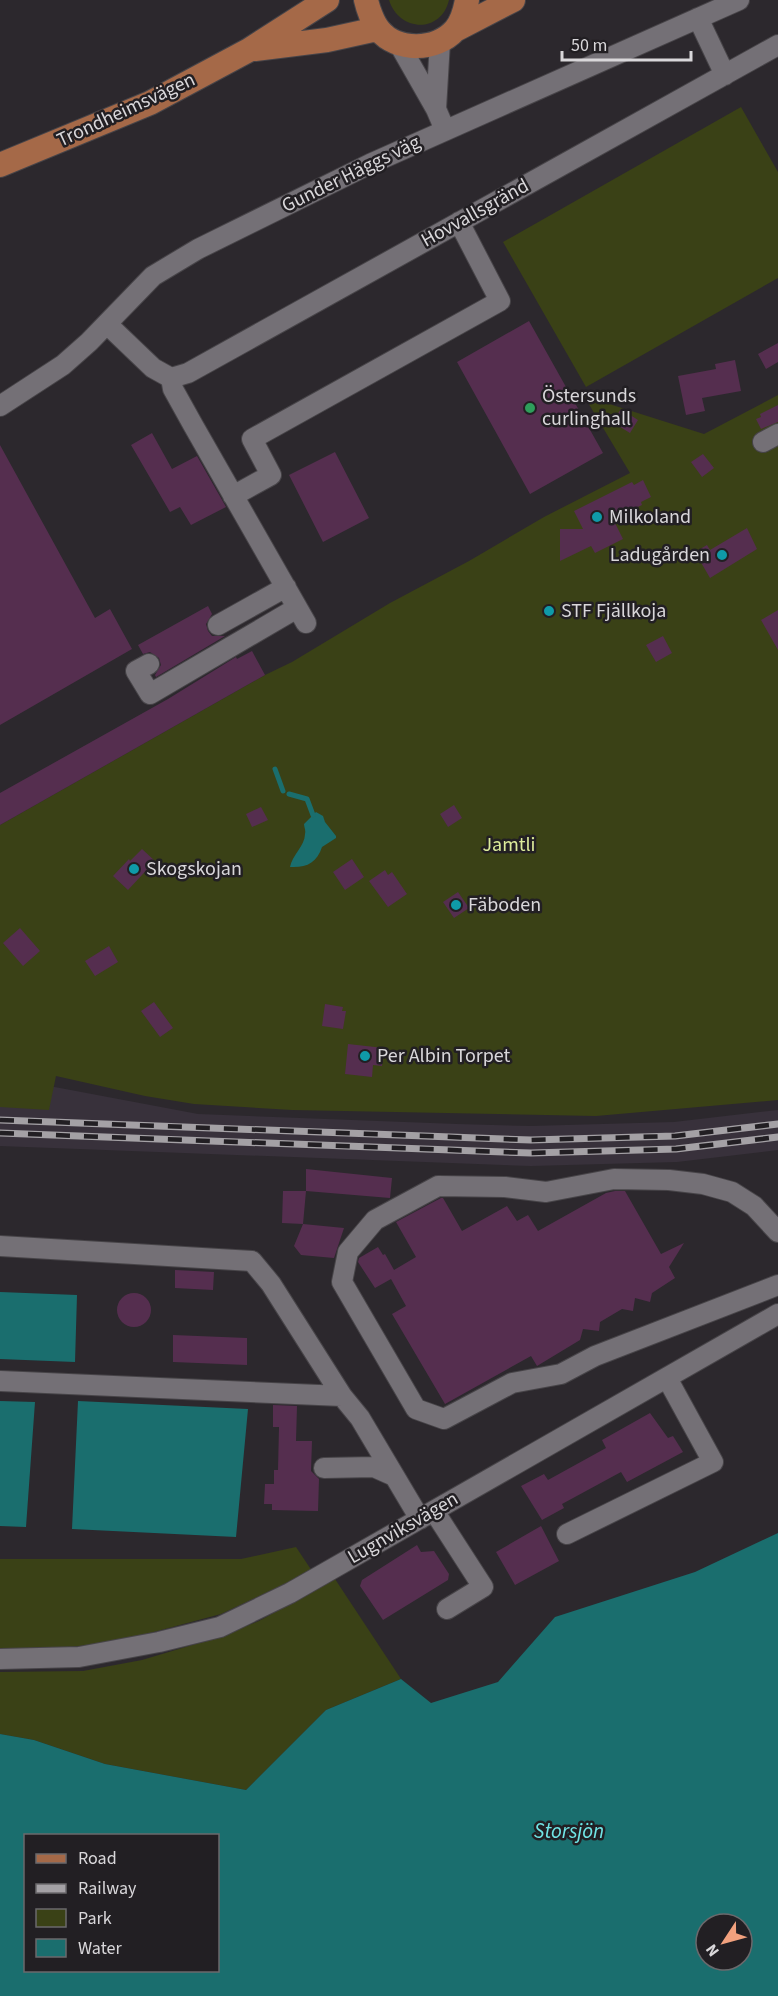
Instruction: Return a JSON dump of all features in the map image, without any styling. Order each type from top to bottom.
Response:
[{"type":"main road","name":"Trondheimsvägen","points":[[0,165],[150,104],[249,50],[327,0]]},
{"type":"main road","points":[[366,0],[377,29],[387,38],[399,44],[420,47],[447,36],[513,0]]},
{"type":"main road","points":[[447,36],[465,13],[467,0]]},
{"type":"main road","name":"Trondheimsvägen","points":[[249,50],[327,40],[377,29]]},
{"type":"street","name":"Gunder Häggs väg","points":[[1,404],[63,365],[153,276],[198,249],[370,164],[739,0]]},
{"type":"street","points":[[698,18],[724,75]]},
{"type":"street","points":[[436,109],[447,36]]},
{"type":"street","points":[[399,44],[436,109],[445,130]]},
{"type":"street","name":"Hovvallsgränd","points":[[171,378],[188,373],[778,45]]},
{"type":"street","points":[[233,496],[271,475],[252,439],[500,301],[459,222]]},
{"type":"street","points":[[106,324],[153,368],[171,378],[173,389],[302,615],[150,694],[136,671],[148,664]]},
{"type":"street","points":[[218,625],[286,587]]},
{"type":"street","points":[[778,1232],[754,1206],[732,1192],[703,1184],[669,1180],[614,1179],[546,1192],[438,1186],[375,1220],[348,1252],[342,1282],[416,1409],[444,1419],[512,1383],[561,1374],[595,1356],[778,1285]]},
{"type":"street","points":[[0,1246],[252,1261],[271,1284],[342,1396],[360,1418],[392,1475],[427,1515],[483,1587],[447,1608]]},
{"type":"street","name":"Lugnviksvägen","points":[[0,1659],[79,1657],[159,1642],[220,1627],[290,1593],[778,1314]]},
{"type":"street","points":[[567,1534],[713,1462],[667,1378]]},
{"type":"street","points":[[0,1381],[342,1396]]},
{"type":"street","points":[[324,1467],[374,1467],[392,1475]]},
{"type":"shaded area","points":[[0,1082],[44,1085],[198,1114],[457,1124],[531,1126],[674,1122],[778,1110],[778,1150],[677,1162],[531,1166],[0,1146]]},
{"type":"green space","points":[[389,0],[449,0],[445,11],[438,19],[420,25],[401,18],[394,11]]},
{"type":"green space","points":[[741,107],[778,172],[778,278],[586,387],[503,242]]},
{"type":"green space","name":"Jamtli","points":[[778,395],[778,1100],[596,1116],[292,1110],[194,1104],[145,1096],[56,1076],[49,1110],[0,1107],[0,825],[265,675],[292,662],[390,603],[469,561],[544,517],[630,473],[584,396],[704,434]]},
{"type":"green space","points":[[296,1547],[312,1571],[221,1614],[120,1641],[31,1652],[0,1651],[0,1559],[241,1559]]},
{"type":"green space","points":[[335,1579],[401,1679],[326,1710],[246,1790],[105,1764],[34,1740],[0,1734],[0,1672],[83,1671],[142,1660],[209,1640],[259,1621]]},
{"type":"water","points":[[316,812],[323,816],[336,838],[322,847],[314,861],[301,867],[290,867],[304,838],[304,824]]},
{"type":"water","points":[[0,1292],[77,1295],[75,1362],[0,1359]]},
{"type":"water","points":[[0,1401],[35,1402],[26,1527],[0,1526]]},
{"type":"water","points":[[78,1401],[248,1409],[236,1537],[72,1529]]},
{"type":"water","name":"Storsjön","points":[[778,1533],[778,1996],[0,1996],[0,1734],[34,1740],[105,1764],[246,1790],[326,1710],[401,1679],[431,1703],[498,1682],[555,1617],[695,1572]]},
{"type":"building","name":"Östersunds curlinghall","points":[[529,321],[603,453],[530,494],[457,362]]},
{"type":"building","points":[[778,343],[778,362],[766,369],[758,354]]},
{"type":"building","points":[[735,360],[741,391],[702,398],[705,411],[686,415],[678,376],[716,369],[715,364]]},
{"type":"building","points":[[778,405],[778,422],[761,429],[756,419],[761,417],[760,414]]},
{"type":"building","points":[[621,409],[638,420],[630,433],[612,422]]},
{"type":"building","points":[[152,433],[172,469],[197,456],[226,507],[191,525],[180,507],[170,512],[131,445]]},
{"type":"building","points":[[0,445],[95,618],[110,609],[132,649],[0,725]]},
{"type":"building","points":[[335,452],[369,518],[323,542],[289,475]]},
{"type":"building","points":[[703,454],[714,468],[702,477],[691,462]]},
{"type":"building","name":"Milkoland","points":[[643,480],[651,497],[641,502],[642,505],[613,519],[623,539],[595,553],[591,546],[560,561],[560,529],[583,529],[574,511],[632,482],[634,485]]},
{"type":"building","name":"Ladugården","points":[[747,528],[757,549],[710,578],[695,552],[707,545],[710,550]]},
{"type":"building","points":[[208,606],[212,614],[206,624],[208,631],[212,636],[225,636],[156,677],[161,665],[159,658],[150,652],[143,654],[138,645]]},
{"type":"building","points":[[778,610],[778,650],[761,620]]},
{"type":"building","points":[[663,636],[672,653],[656,662],[646,645]]},
{"type":"building","points":[[252,651],[265,675],[0,825],[0,793],[168,699],[236,657],[237,659]]},
{"type":"building","points":[[454,805],[462,818],[448,827],[440,814]]},
{"type":"building","points":[[261,807],[268,820],[252,827],[246,814]]},
{"type":"building","name":"Skogskojan","points":[[142,849],[155,861],[128,890],[113,876]]},
{"type":"building","points":[[352,859],[364,877],[345,890],[333,872]]},
{"type":"building","points":[[385,870],[388,875],[392,872],[407,894],[388,907],[369,881]]},
{"type":"building","name":"Fäboden","points":[[458,892],[469,908],[454,918],[443,902]]},
{"type":"building","points":[[20,928],[40,951],[23,966],[3,943]]},
{"type":"building","points":[[109,946],[118,962],[95,976],[85,961]]},
{"type":"building","points":[[154,1002],[173,1028],[160,1037],[141,1011]]},
{"type":"building","name":"Per Albin Torpet","points":[[325,1004],[343,1007],[342,1011],[346,1011],[343,1029],[322,1026]]},
{"type":"building","name":"Per Albin Torpet","points":[[348,1044],[384,1048],[382,1066],[373,1065],[372,1077],[345,1074]]},
{"type":"building","points":[[306,1169],[392,1178],[390,1198],[306,1191]]},
{"type":"building","points":[[283,1191],[306,1191],[303,1224],[282,1223]]},
{"type":"building","points":[[625,1191],[661,1254],[684,1243],[669,1267],[675,1278],[652,1293],[650,1302],[635,1298],[633,1311],[622,1309],[600,1322],[599,1331],[583,1329],[580,1340],[537,1366],[531,1356],[445,1404],[392,1314],[406,1306],[391,1279],[375,1288],[358,1262],[359,1258],[378,1247],[394,1270],[416,1257],[396,1222],[441,1198],[462,1231],[507,1206],[517,1221],[528,1215],[538,1231],[606,1193]]},
{"type":"building","points":[[303,1224],[344,1228],[334,1258],[301,1255],[294,1246]]},
{"type":"building","points":[[175,1270],[214,1272],[213,1290],[175,1288]]},
{"type":"building","points":[[134,1293],[146,1298],[151,1310],[146,1322],[134,1327],[122,1322],[117,1310],[122,1298]]},
{"type":"building","points":[[173,1335],[247,1338],[247,1365],[173,1362]]},
{"type":"building","points":[[273,1405],[297,1406],[296,1441],[312,1441],[311,1471],[319,1479],[318,1511],[272,1510],[272,1504],[264,1504],[265,1484],[274,1484],[274,1470],[278,1470],[279,1427],[273,1427]]},
{"type":"building","points":[[650,1413],[668,1438],[673,1436],[683,1452],[627,1482],[621,1472],[562,1504],[564,1508],[542,1520],[521,1486],[544,1474],[548,1480],[606,1448],[602,1440]]},
{"type":"building","points":[[541,1526],[559,1561],[515,1585],[496,1552]]},
{"type":"building","points":[[417,1545],[421,1552],[434,1551],[449,1574],[448,1580],[383,1620],[360,1586],[362,1580]]},
{"type":"waterway","points":[[275,769],[283,791]]},
{"type":"waterway","points":[[289,794],[307,799],[313,815]]},
{"type":"railway","points":[[0,1120],[531,1140],[675,1136],[778,1124]]},
{"type":"railway","points":[[0,1133],[531,1153],[676,1149],[778,1137]]},
{"type":"place","name":"Östersunds curlinghall","points":[[530,408]]},
{"type":"place","name":"Milkoland","points":[[597,517]]},
{"type":"place","name":"Ladugården","points":[[722,555]]},
{"type":"place","name":"STF Fjällkoja","points":[[549,611]]},
{"type":"place","name":"Skogskojan","points":[[134,869]]},
{"type":"place","name":"Fäboden","points":[[456,905]]},
{"type":"place","name":"Per Albin Torpet","points":[[365,1056]]}]
